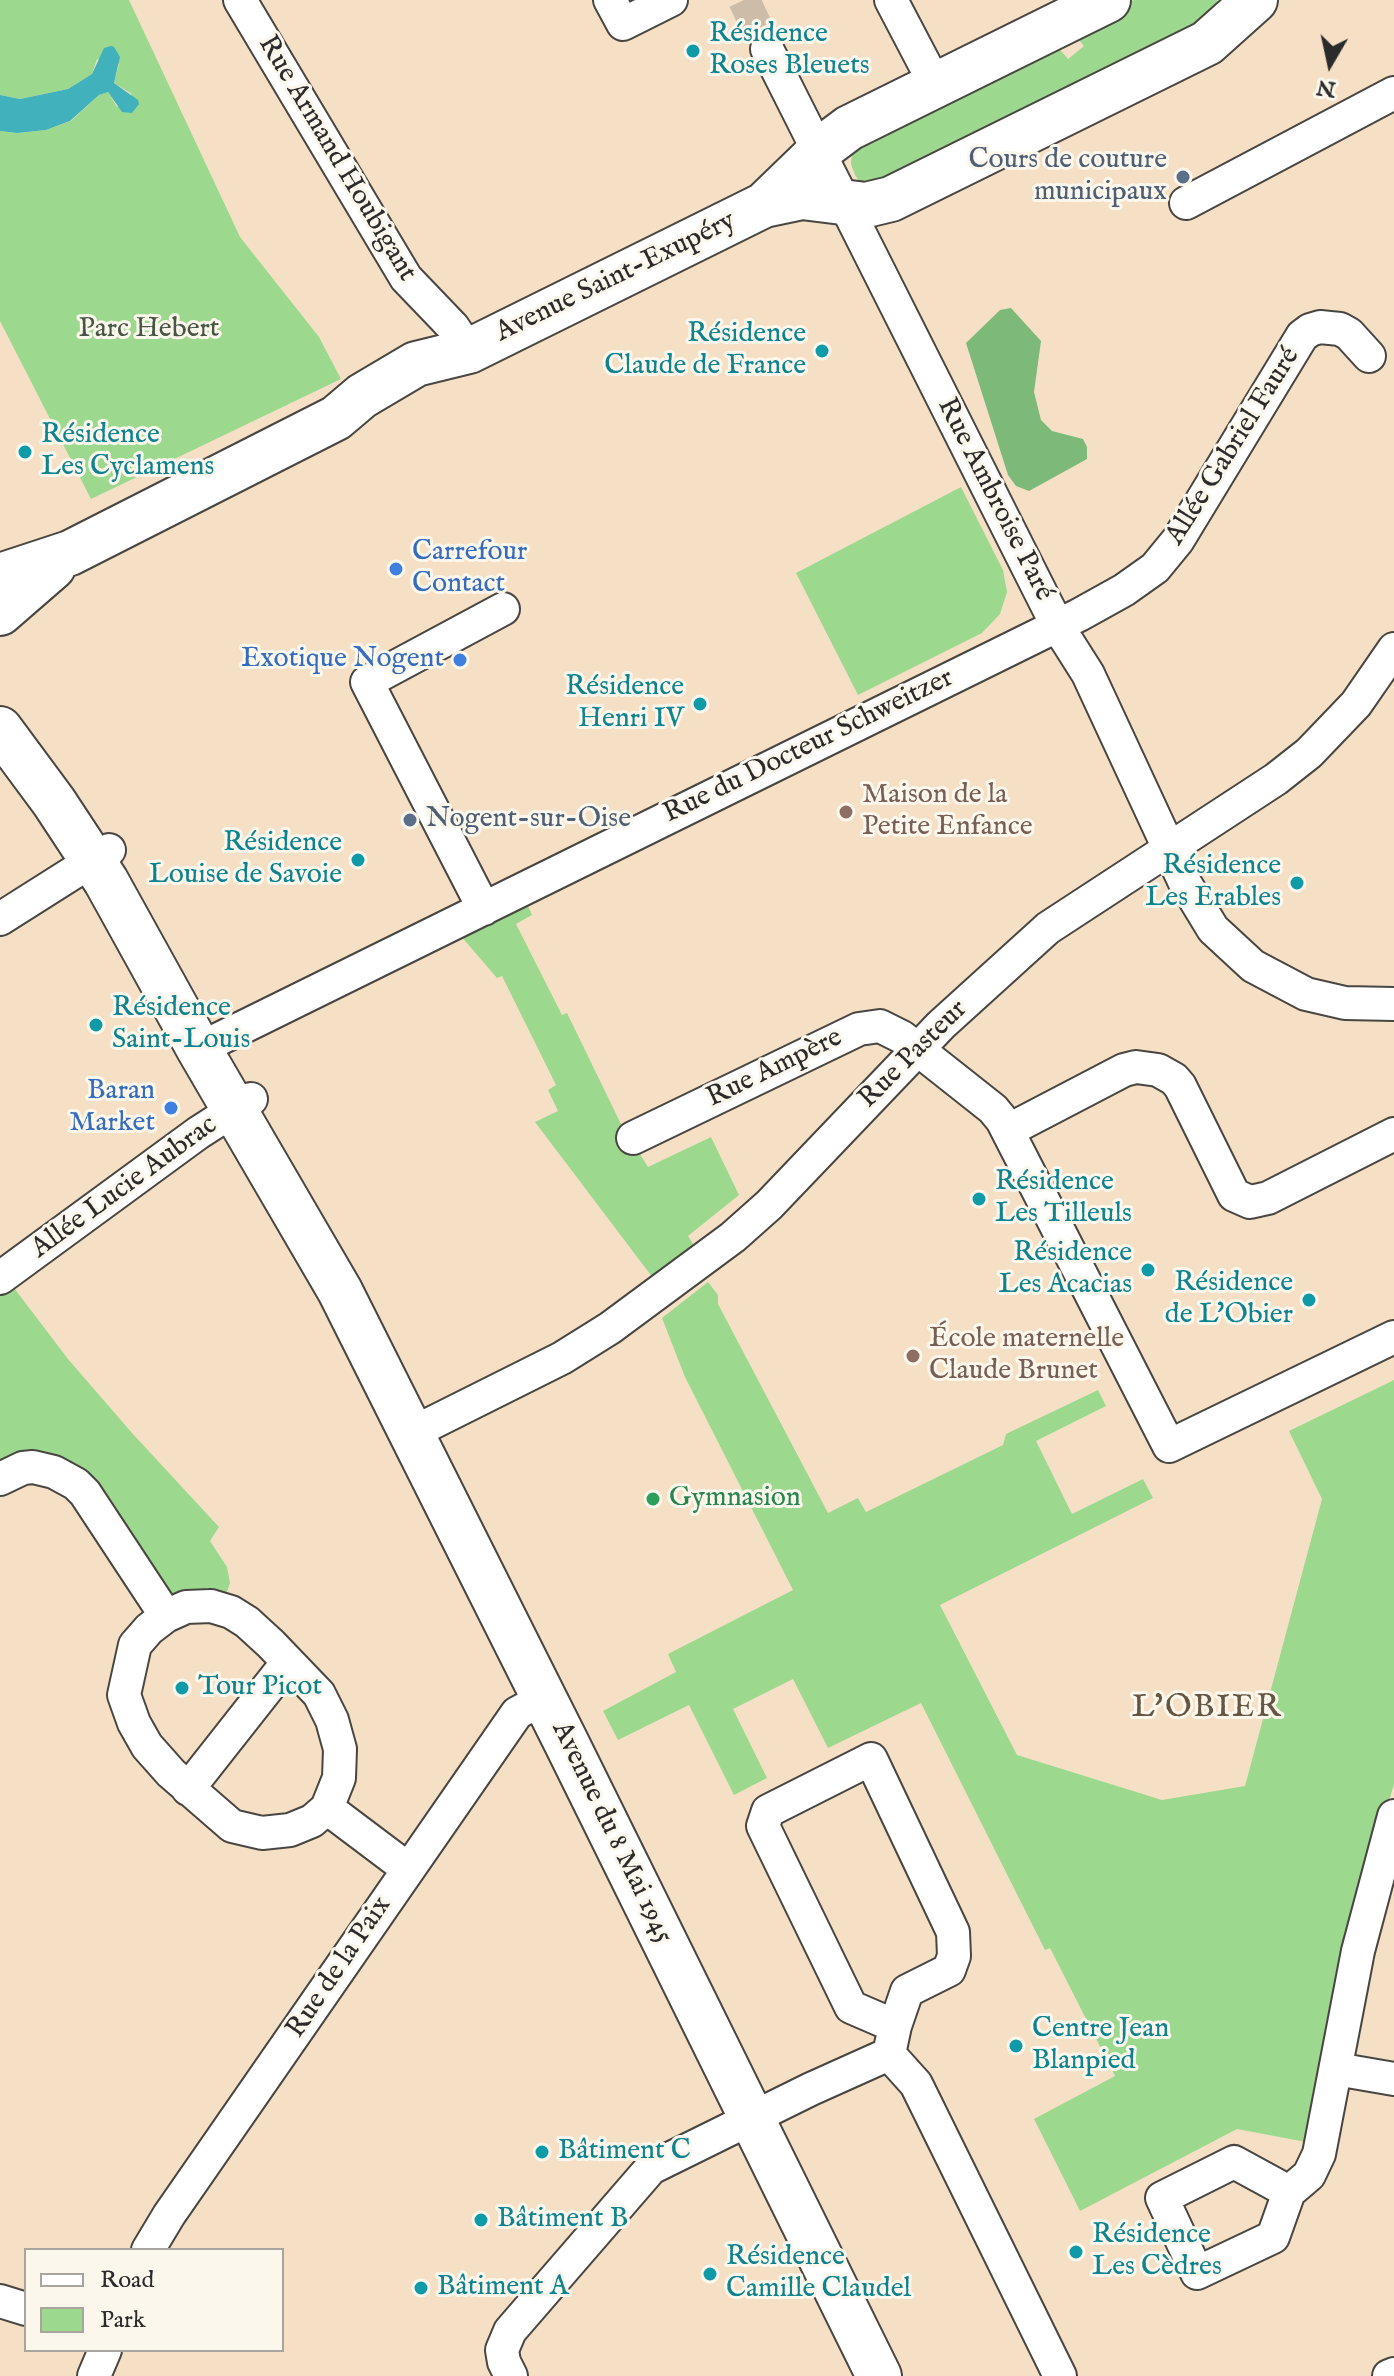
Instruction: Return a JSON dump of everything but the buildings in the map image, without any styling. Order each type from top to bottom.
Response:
[{"type":"main road","name":"Avenue Saint-Exupéry","points":[[764,205],[818,152],[849,128],[1108,0]]},
{"type":"main road","name":"Avenue Saint-Exupéry","points":[[0,576],[70,553],[336,418],[362,396],[416,364],[469,351],[764,205],[802,197],[866,205],[891,199],[1194,50],[1225,17],[1255,0]]},
{"type":"main road","name":"Avenue Saint-Exupéry","points":[[0,613],[70,553]]},
{"type":"main road","points":[[0,696],[49,762],[100,855]]},
{"type":"main road","points":[[0,729],[54,802],[100,855]]},
{"type":"main road","name":"Avenue du 8 Mai 1945","points":[[100,855],[217,1040],[243,1104]]},
{"type":"main road","name":"Avenue du 8 Mai 1945","points":[[100,855],[243,1104],[340,1291],[545,1698],[879,2376]]},
{"type":"street","name":"Rue Armand Houbigant","points":[[240,0],[406,278],[453,327],[469,351]]},
{"type":"street","points":[[610,0],[623,24],[671,0]]},
{"type":"street","points":[[891,0],[935,84]]},
{"type":"street","name":"Rue Ambroise Paré","points":[[767,49],[1057,625],[1088,674],[1185,883],[1213,929],[1253,966],[1296,990],[1362,1005],[1394,1004]]},
{"type":"street","points":[[1186,203],[1394,93]]},
{"type":"street","name":"Allée Gabriel Fauré","points":[[1057,625],[1124,590],[1155,568],[1167,554],[1302,336],[1320,327],[1340,329],[1349,334],[1369,356]]},
{"type":"street","points":[[484,909],[367,682],[503,609]]},
{"type":"street","name":"Rue du Docteur Schweitzer","points":[[217,1040],[1057,625]]},
{"type":"street","name":"Rue Pasteur","points":[[412,1433],[562,1358],[610,1328],[733,1237],[769,1205],[917,1049],[1055,922],[1276,779],[1309,753],[1341,722],[1394,649]]},
{"type":"street","points":[[0,919],[100,855]]},
{"type":"street","name":"Rue Ampère","points":[[633,1138],[859,1029],[872,1026],[890,1030],[993,1109],[1009,1130],[1169,1446],[1394,1337]]},
{"type":"street","points":[[1009,1130],[1124,1070],[1136,1067],[1158,1070],[1180,1086],[1234,1195],[1250,1202],[1268,1198],[1394,1134]]},
{"type":"street","name":"Allée Lucie Aubrac","points":[[0,1278],[198,1133],[243,1104]]},
{"type":"street","points":[[0,1479],[23,1468],[33,1467],[54,1472],[76,1484],[166,1616]]},
{"type":"street","points":[[211,1606],[231,1612],[247,1622],[319,1694],[332,1720],[340,1749],[339,1778],[327,1808],[312,1821],[290,1830],[262,1833],[232,1826],[188,1789],[147,1746],[124,1695],[135,1645],[166,1616],[186,1607],[211,1606]]},
{"type":"street","points":[[188,1789],[288,1662]]},
{"type":"street","name":"Rue de la Paix","points":[[149,2248],[517,1713],[545,1698]]},
{"type":"street","points":[[511,2376],[502,2350],[510,2331],[643,2177],[660,2162],[752,2118],[892,2040],[907,1991],[949,1970],[954,1956],[953,1932],[871,1759],[768,1811],[763,1826],[851,2007],[892,2040],[916,2084],[1060,2376]]},
{"type":"street","points":[[327,1808],[408,1869]]},
{"type":"street","points":[[1289,2192],[1316,2166],[1366,1915],[1394,1816]]},
{"type":"street","points":[[1336,2069],[1394,2079]]},
{"type":"street","points":[[0,2301],[24,2308]]},
{"type":"street","points":[[94,2376],[104,2352]]},
{"type":"green space","name":"Parc Hebert","points":[[0,0],[129,0],[240,237],[319,337],[341,379],[91,499],[0,321],[0,131],[46,130],[71,121],[99,95],[108,92],[117,107],[132,94],[114,83],[119,64],[97,59],[92,74],[68,89],[20,99],[0,95]]},
{"type":"green space","points":[[1134,0],[1217,0],[1218,12],[888,189],[860,182],[851,164],[852,152],[1024,51]],"holes":[[[1072,32],[1084,46],[1068,59],[1057,46]]]},
{"type":"green space","points":[[1011,308],[1041,341],[1034,392],[1041,420],[1052,431],[1083,439],[1087,447],[1087,459],[1029,491],[1016,486],[1008,475],[966,343],[1000,310]]},
{"type":"green space","points":[[961,487],[1003,570],[1007,592],[1000,614],[982,633],[858,695],[796,573]]},
{"type":"green space","points":[[524,905],[528,906],[532,915],[516,924],[562,1015],[567,1013],[620,1122],[648,1167],[711,1137],[739,1195],[688,1236],[695,1247],[653,1278],[535,1122],[558,1111],[548,1090],[556,1085],[502,976],[497,978],[460,935]]},
{"type":"green space","points":[[708,1282],[718,1295],[718,1304],[828,1513],[858,1498],[866,1512],[1003,1445],[1006,1434],[1098,1390],[1106,1406],[1036,1441],[1072,1514],[1143,1479],[1153,1498],[940,1605],[1017,1755],[1162,1800],[1245,1786],[1322,1499],[1289,1431],[1394,1380],[1394,1784],[1347,1944],[1306,2142],[1237,2129],[1080,2211],[1034,2119],[1115,2076],[1050,1948],[1045,1950],[921,1703],[828,1748],[793,1679],[733,1709],[767,1778],[734,1795],[689,1705],[618,1740],[603,1711],[676,1672],[668,1654],[793,1590],[685,1377],[662,1318]]},
{"type":"green space","points":[[11,1284],[68,1359],[219,1527],[210,1541],[227,1567],[230,1583],[221,1609],[166,1616],[76,1484],[0,1479],[0,1289]]},
{"type":"water","points":[[111,46],[120,57],[114,83],[138,100],[139,104],[132,113],[122,112],[108,92],[99,95],[70,121],[46,130],[0,131],[0,95],[20,99],[68,89],[92,74],[104,48]]},
{"type":"tunnel","points":[[744,0],[767,49]]},
{"type":"place","name":"Résidence Roses Bleuets","points":[[693,51]]},
{"type":"place","name":"Cours de couture municipaux","points":[[1183,177]]},
{"type":"place","name":"Résidence Claude de France","points":[[822,351]]},
{"type":"place","name":"Résidence Les Cyclamens","points":[[25,452]]},
{"type":"place","name":"Carrefour Contact","points":[[396,569]]},
{"type":"place","name":"Exotique Nogent","points":[[460,660]]},
{"type":"place","name":"Résidence Henri IV","points":[[700,704]]},
{"type":"place","name":"Maison de la Petite Enfance","points":[[846,812]]},
{"type":"place","name":"Nogent-sur-Oise","points":[[410,820]]},
{"type":"place","name":"Résidence Louise de Savoie","points":[[358,860]]},
{"type":"place","name":"Résidence Les Erables","points":[[1297,883]]},
{"type":"place","name":"Résidence Saint-Louis","points":[[96,1025]]},
{"type":"place","name":"Baran Market","points":[[171,1108]]},
{"type":"place","name":"Résidence Les Tilleuls","points":[[979,1199]]},
{"type":"place","name":"Résidence Les Acacias","points":[[1148,1270]]},
{"type":"place","name":"Résidence de L'Obier","points":[[1309,1300]]},
{"type":"place","name":"École maternelle Claude Brunet","points":[[913,1356]]},
{"type":"place","name":"Gymnasion","points":[[653,1499]]},
{"type":"place","name":"Tour Picot","points":[[182,1688]]},
{"type":"place","name":"Centre Jean Blanpied","points":[[1016,2046]]},
{"type":"place","name":"Bâtiment C","points":[[542,2152]]},
{"type":"place","name":"Bâtiment B","points":[[481,2220]]},
{"type":"place","name":"Résidence Les Cèdres","points":[[1076,2252]]},
{"type":"place","name":"Résidence Camille Claudel","points":[[710,2274]]},
{"type":"place","name":"Bâtiment A","points":[[421,2288]]},
{"type":"district","name":"L'OBIER","points":[[1207,1709]]}]
